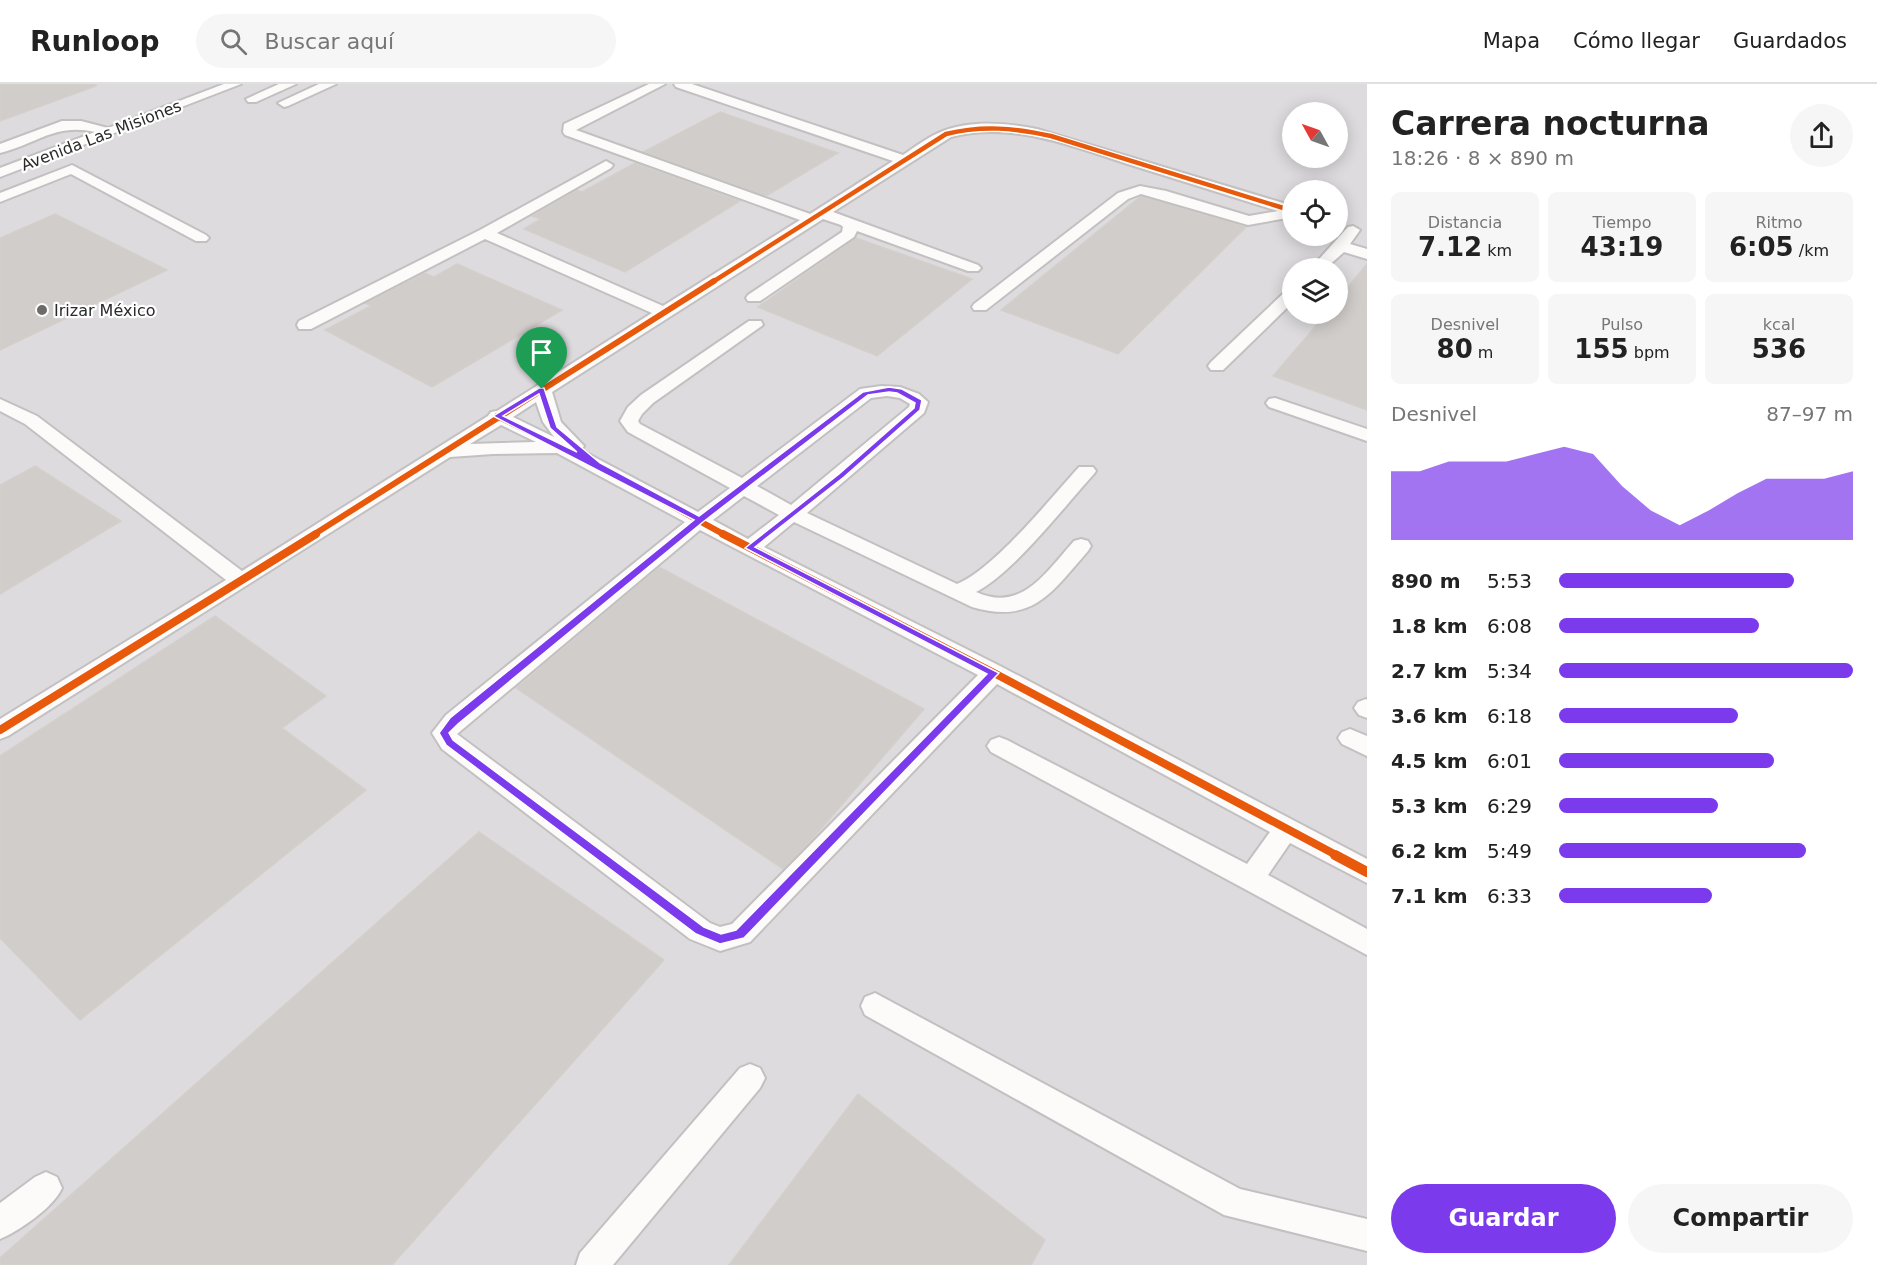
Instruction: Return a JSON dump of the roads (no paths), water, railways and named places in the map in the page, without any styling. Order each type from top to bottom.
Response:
[{"type":"street","name":"Avenida Las Misiones","points":[[0,174],[235,84]]},
{"type":"street","points":[[252,99],[290,84]]},
{"type":"street","points":[[284,103],[330,84]]},
{"type":"street","points":[[658,84],[569,127],[570,132],[677,172],[816,216],[846,222],[973,268]]},
{"type":"street","points":[[680,84],[903,160]]},
{"type":"street","points":[[0,149],[62,125],[110,132]]},
{"type":"street","points":[[0,730],[946,134],[970,127],[1017,128],[1051,136],[1282,208]]},
{"type":"street","points":[[44,157],[72,169],[201,238]]},
{"type":"street","points":[[304,325],[485,233],[606,165]]},
{"type":"street","points":[[0,198],[72,169]]},
{"type":"street","points":[[980,307],[1123,196],[1140,190],[1161,194],[1248,221],[1282,213]]},
{"type":"street","points":[[754,298],[849,234],[851,226],[846,222]]},
{"type":"street","points":[[485,233],[663,312]]},
{"type":"street","points":[[1328,258],[1341,246],[1367,254]]},
{"type":"street","points":[[1217,366],[1282,303]]},
{"type":"street","points":[[755,325],[647,399],[634,411],[629,421],[634,428],[793,513],[975,601],[992,606],[1015,606],[1031,599],[1080,546]]},
{"type":"street","points":[[542,389],[546,411],[554,428],[597,465]]},
{"type":"street","points":[[749,548],[842,475],[918,409],[920,402],[899,391],[889,389],[866,393],[700,520],[454,721],[444,733],[450,743],[700,931],[720,939],[740,934],[994,673]]},
{"type":"street","points":[[1275,403],[1367,435]]},
{"type":"street","points":[[0,404],[30,420],[156,513],[241,580]]},
{"type":"street","points":[[497,416],[597,465],[749,548],[994,673],[1367,872]]},
{"type":"street","points":[[444,452],[493,448],[564,449]]},
{"type":"street","points":[[957,592],[972,587],[991,571],[1086,471]]},
{"type":"street","points":[[999,746],[1367,943]]},
{"type":"street","points":[[1251,879],[1287,828]]},
{"type":"street","points":[[875,1006],[1234,1204],[1367,1235]]},
{"type":"street","points":[[592,1265],[750,1078]]},
{"type":"street","points":[[0,1223],[46,1188]]},
{"type":"place","name":"Irizar México","points":[[42,310]]}]
